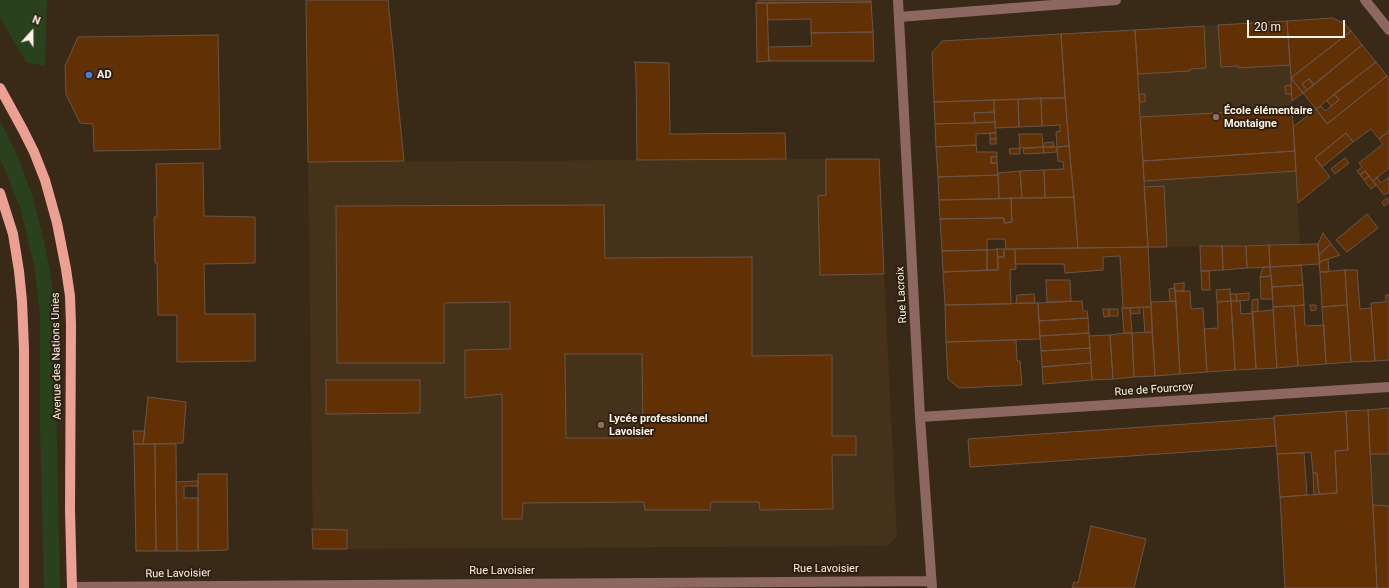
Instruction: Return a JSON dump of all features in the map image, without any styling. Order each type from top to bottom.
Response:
[{"type":"main road","name":"Avenue des Nations Unies","points":[[0,88],[29,141],[45,180],[57,223],[70,296],[70,524],[72,587]]},
{"type":"main road","points":[[0,193],[13,234],[22,302],[24,349],[24,588]]},
{"type":"street","name":"Rue Lacroix","points":[[898,0],[920,417],[931,584]]},
{"type":"street","points":[[899,17],[1116,0]]},
{"type":"street","points":[[1365,0],[1389,30]]},
{"type":"street","name":"Rue de Fourcroy","points":[[920,417],[1389,388]]},
{"type":"street","name":"Rue Lavoisier","points":[[72,587],[931,584]]},
{"type":"shaded area","name":"École élémentaire Montaigne","points":[[1287,21],[1300,244],[1148,247],[1135,30]]},
{"type":"shaded area","name":"Lycée professionnel Lavoisier","points":[[826,159],[826,195],[818,196],[820,275],[884,274],[897,537],[886,546],[313,549],[308,162]]},
{"type":"shaded area","points":[[1370,454],[1389,454],[1389,588],[1377,588]]},
{"type":"green space","points":[[0,0],[47,0],[45,66],[26,62],[0,18]]},
{"type":"green space","points":[[0,121],[18,157],[33,198],[44,241],[52,282],[56,326],[60,588],[44,588],[40,426],[40,315],[34,265],[20,207],[0,158]]},
{"type":"building","points":[[306,0],[388,0],[404,161],[308,162]]},
{"type":"building","points":[[758,0],[871,0],[871,2],[758,3]]},
{"type":"building","points":[[871,2],[873,32],[811,33],[811,19],[768,20],[767,3]]},
{"type":"building","points":[[756,3],[767,3],[769,61],[757,62]]},
{"type":"building","points":[[1333,18],[1345,24],[1351,31],[1291,78],[1287,21]]},
{"type":"building","points":[[1287,21],[1290,65],[1238,68],[1238,66],[1221,67],[1218,25]]},
{"type":"building","points":[[1204,26],[1206,68],[1190,69],[1190,71],[1138,74],[1135,30]]},
{"type":"building","points":[[1135,30],[1148,247],[1078,248],[1061,34]]},
{"type":"building","points":[[1351,31],[1362,45],[1314,85],[1309,79],[1302,84],[1307,90],[1303,93],[1291,78]]},
{"type":"building","points":[[873,32],[874,61],[769,61],[768,47],[812,46],[811,33]]},
{"type":"building","points":[[1061,34],[1065,98],[934,102],[932,53],[942,41]]},
{"type":"building","points":[[218,35],[220,149],[94,151],[93,124],[80,123],[66,94],[65,66],[78,37]]},
{"type":"building","points":[[1362,45],[1376,62],[1316,109],[1303,93]]},
{"type":"building","points":[[635,62],[669,63],[670,134],[785,133],[786,159],[637,160]]},
{"type":"building","points":[[1376,62],[1387,76],[1327,124],[1316,109],[1321,106],[1325,111],[1339,100],[1334,94]]},
{"type":"building","points":[[1387,76],[1389,78],[1389,131],[1379,139],[1371,129],[1353,142],[1346,133],[1315,158],[1330,177],[1298,203],[1293,127],[1316,109],[1327,124]]},
{"type":"building","points":[[1291,78],[1303,93],[1292,101],[1291,85]]},
{"type":"building","points":[[1309,79],[1314,85],[1307,90],[1302,84]]},
{"type":"building","points":[[1291,85],[1292,94],[1286,94],[1285,86]]},
{"type":"building","points":[[1139,94],[1145,94],[1145,102],[1140,102]]},
{"type":"building","points":[[1334,94],[1339,100],[1331,106],[1327,101]]},
{"type":"building","points":[[1041,98],[1042,126],[1019,127],[1018,99]]},
{"type":"building","points":[[1041,98],[1065,98],[1069,146],[1057,147],[1056,132],[1060,131],[1060,125],[1042,126]]},
{"type":"building","points":[[1018,99],[1019,127],[995,128],[994,100]]},
{"type":"building","points":[[994,100],[994,112],[974,113],[975,123],[935,124],[934,102]]},
{"type":"building","points":[[1292,109],[1295,151],[1143,161],[1140,117]]},
{"type":"building","points":[[994,112],[995,122],[975,123],[974,113]]},
{"type":"building","points":[[995,122],[996,133],[976,134],[976,145],[936,147],[935,124]]},
{"type":"building","points":[[1389,131],[1389,168],[1373,181],[1365,171],[1360,175],[1357,171],[1362,167],[1359,163],[1383,144],[1379,139]]},
{"type":"building","points":[[990,133],[996,133],[996,139],[990,139]]},
{"type":"building","points":[[1346,133],[1353,142],[1322,167],[1315,158]]},
{"type":"building","points":[[1019,134],[1042,134],[1043,147],[1020,148]]},
{"type":"building","points":[[990,139],[996,139],[996,144],[990,144]]},
{"type":"building","points":[[1053,142],[1054,147],[1044,147],[1044,143]]},
{"type":"building","points":[[976,145],[977,152],[997,152],[997,157],[991,157],[991,163],[997,163],[998,175],[938,177],[936,147]]},
{"type":"building","points":[[1069,146],[1074,197],[1045,198],[1044,170],[1064,169],[1063,162],[1058,161],[1057,147]]},
{"type":"building","points":[[1043,147],[1044,153],[1024,154],[1023,149]]},
{"type":"building","points":[[1043,147],[1057,147],[1057,152],[1044,153]]},
{"type":"building","points":[[1020,148],[1020,154],[1010,154],[1009,149]]},
{"type":"building","points":[[1295,151],[1296,171],[1144,181],[1143,161]]},
{"type":"building","points":[[991,157],[997,157],[997,163],[991,163]]},
{"type":"building","points":[[1345,158],[1349,163],[1335,174],[1331,169]]},
{"type":"building","points":[[826,159],[879,159],[884,274],[820,275],[818,196],[826,195]]},
{"type":"building","points":[[203,163],[204,216],[255,217],[255,263],[204,264],[205,314],[255,314],[255,361],[177,362],[177,315],[158,315],[154,217],[157,217],[156,164]]},
{"type":"building","points":[[1044,170],[1045,198],[1022,198],[1020,171]]},
{"type":"building","points":[[1020,171],[1022,198],[999,199],[998,173]]},
{"type":"building","points":[[1365,171],[1369,176],[1364,180],[1360,175]]},
{"type":"building","points":[[998,175],[999,199],[939,200],[938,177]]},
{"type":"building","points":[[1369,176],[1376,185],[1371,189],[1364,180]]},
{"type":"building","points":[[1377,177],[1381,183],[1389,177],[1389,192],[1384,195],[1373,181]]},
{"type":"building","points":[[1164,186],[1167,247],[1148,247],[1144,187]]},
{"type":"building","points":[[1074,197],[1078,248],[1006,249],[1005,239],[987,239],[987,250],[942,251],[940,219],[1004,218],[1004,223],[1012,222],[1011,198]]},
{"type":"building","points":[[1011,198],[1012,222],[1004,223],[1004,218],[940,219],[939,200]]},
{"type":"building","points":[[1387,198],[1389,202],[1384,206],[1382,202]]},
{"type":"building","points":[[604,205],[605,258],[752,257],[752,356],[832,355],[832,436],[856,436],[856,455],[832,455],[833,509],[760,510],[759,502],[711,502],[710,510],[645,510],[644,502],[523,503],[522,519],[502,519],[502,394],[465,398],[465,350],[510,349],[510,302],[444,303],[444,363],[337,363],[336,206]],"holes":[[[565,354],[642,354],[643,438],[566,438]]]},
{"type":"building","points":[[1367,214],[1378,228],[1347,252],[1336,240]]},
{"type":"building","points":[[1323,233],[1331,244],[1319,255],[1318,244]]},
{"type":"building","points":[[1318,244],[1320,264],[1270,267],[1269,245]]},
{"type":"building","points":[[1331,244],[1340,255],[1319,262],[1319,255]]},
{"type":"building","points":[[1269,245],[1270,267],[1247,268],[1246,246]]},
{"type":"building","points":[[1200,246],[1222,246],[1223,270],[1201,271]]},
{"type":"building","points":[[1222,246],[1246,246],[1247,268],[1223,270]]},
{"type":"building","points":[[1148,247],[1151,307],[1123,308],[1120,256],[1103,257],[1103,270],[1065,273],[1064,264],[1015,264],[1015,249]]},
{"type":"building","points":[[997,249],[998,270],[987,270],[987,250]]},
{"type":"building","points":[[997,249],[1004,249],[1004,257],[998,257]]},
{"type":"building","points":[[1004,249],[1015,249],[1016,269],[1010,270],[1011,304],[945,305],[943,272],[998,270],[998,257],[1004,257]]},
{"type":"building","points":[[987,250],[987,270],[943,272],[942,251]]},
{"type":"building","points":[[1328,259],[1329,272],[1320,272],[1319,262]]},
{"type":"building","points":[[1301,265],[1303,285],[1272,287],[1270,267]]},
{"type":"building","points":[[1263,267],[1270,267],[1271,276],[1260,277]]},
{"type":"building","points":[[1345,270],[1357,270],[1360,309],[1371,308],[1375,361],[1351,362]]},
{"type":"building","points":[[1345,270],[1347,305],[1322,307],[1320,272]]},
{"type":"building","points":[[1201,271],[1209,271],[1210,290],[1202,290]]},
{"type":"building","points":[[1271,276],[1273,299],[1261,299],[1260,277]]},
{"type":"building","points":[[1046,280],[1070,280],[1071,301],[1047,302]]},
{"type":"building","points":[[1184,283],[1184,291],[1175,291],[1174,284]]},
{"type":"building","points":[[1303,285],[1304,305],[1273,307],[1272,287]]},
{"type":"building","points":[[1175,288],[1176,301],[1170,302],[1169,289]]},
{"type":"building","points":[[1230,289],[1231,301],[1217,302],[1216,290]]},
{"type":"building","points":[[1175,291],[1190,291],[1191,309],[1203,308],[1207,372],[1180,374]]},
{"type":"building","points":[[1249,293],[1249,300],[1237,301],[1236,294]]},
{"type":"building","points":[[1034,294],[1035,303],[1016,303],[1017,295]]},
{"type":"building","points":[[1230,294],[1236,294],[1237,301],[1231,301]]},
{"type":"building","points":[[1386,295],[1389,295],[1389,360],[1375,361],[1371,303],[1386,302]]},
{"type":"building","points":[[1258,299],[1258,311],[1252,312],[1252,300]]},
{"type":"building","points":[[1082,301],[1083,311],[1087,311],[1088,318],[1039,321],[1038,303]]},
{"type":"building","points":[[1176,301],[1180,374],[1155,376],[1151,302]]},
{"type":"building","points":[[1231,301],[1235,370],[1207,372],[1204,329],[1218,328],[1217,302]]},
{"type":"building","points":[[1231,301],[1240,301],[1241,314],[1253,313],[1256,369],[1235,370]]},
{"type":"building","points":[[1038,303],[1040,339],[946,342],[945,305]]},
{"type":"building","points":[[1304,305],[1305,326],[1324,325],[1326,364],[1298,366],[1294,306]]},
{"type":"building","points":[[1310,305],[1316,305],[1316,310],[1311,311]]},
{"type":"building","points":[[1347,305],[1351,362],[1326,364],[1322,307]]},
{"type":"building","points":[[1294,306],[1298,366],[1277,368],[1273,307]]},
{"type":"building","points":[[1139,307],[1140,313],[1131,314],[1130,308]]},
{"type":"building","points":[[1143,307],[1151,307],[1152,332],[1145,333]]},
{"type":"building","points":[[1122,308],[1130,308],[1132,333],[1124,333]]},
{"type":"building","points":[[1103,309],[1109,309],[1109,316],[1104,317]]},
{"type":"building","points":[[1109,309],[1118,309],[1118,316],[1109,316]]},
{"type":"building","points":[[1273,310],[1277,368],[1256,369],[1252,312]]},
{"type":"building","points":[[1088,318],[1089,333],[1040,336],[1039,321]]},
{"type":"building","points":[[1152,332],[1155,376],[1134,377],[1132,333]]},
{"type":"building","points":[[1089,333],[1090,348],[1041,351],[1040,336]]},
{"type":"building","points":[[1132,333],[1134,377],[1113,379],[1110,335]]},
{"type":"building","points":[[1110,335],[1113,379],[1092,380],[1089,336]]},
{"type":"building","points":[[1016,340],[1017,361],[1020,361],[1022,385],[959,388],[948,379],[946,342]]},
{"type":"building","points":[[1090,348],[1091,363],[1042,367],[1041,351]]},
{"type":"building","points":[[1091,363],[1092,380],[1043,384],[1042,367]]},
{"type":"building","points":[[326,380],[420,380],[420,413],[326,414]]},
{"type":"building","points":[[148,397],[186,402],[183,443],[143,444]]},
{"type":"building","points":[[1389,408],[1389,454],[1370,454],[1368,410]]},
{"type":"building","points":[[1368,410],[1377,588],[1285,588],[1280,497],[1337,493],[1335,451],[1348,450],[1346,411]]},
{"type":"building","points":[[1346,411],[1348,450],[1335,451],[1337,493],[1319,494],[1317,473],[1313,473],[1311,452],[1277,454],[1274,416]]},
{"type":"building","points":[[1274,418],[1276,446],[970,467],[968,439]]},
{"type":"building","points":[[133,431],[145,431],[143,444],[134,444]]},
{"type":"building","points":[[134,444],[155,444],[156,551],[136,551]]},
{"type":"building","points":[[155,444],[176,444],[177,551],[156,551]]},
{"type":"building","points":[[1304,453],[1307,495],[1280,497],[1277,454]]},
{"type":"building","points":[[1313,473],[1317,473],[1319,494],[1314,495]]},
{"type":"building","points":[[198,474],[227,474],[228,550],[198,551]]},
{"type":"building","points":[[198,481],[198,486],[184,486],[184,498],[198,498],[198,551],[177,551],[176,482]]},
{"type":"building","points":[[1373,505],[1389,506],[1389,588],[1377,588]]},
{"type":"building","points":[[1091,526],[1146,539],[1134,588],[1072,588],[1074,582],[1078,583]]},
{"type":"building","points":[[312,529],[347,530],[347,549],[313,549]]},
{"type":"place","name":"AD","points":[[89,75]]},
{"type":"place","name":"École élémentaire Montaigne","points":[[1216,117]]},
{"type":"place","name":"Lycée professionnel Lavoisier","points":[[601,425]]}]
